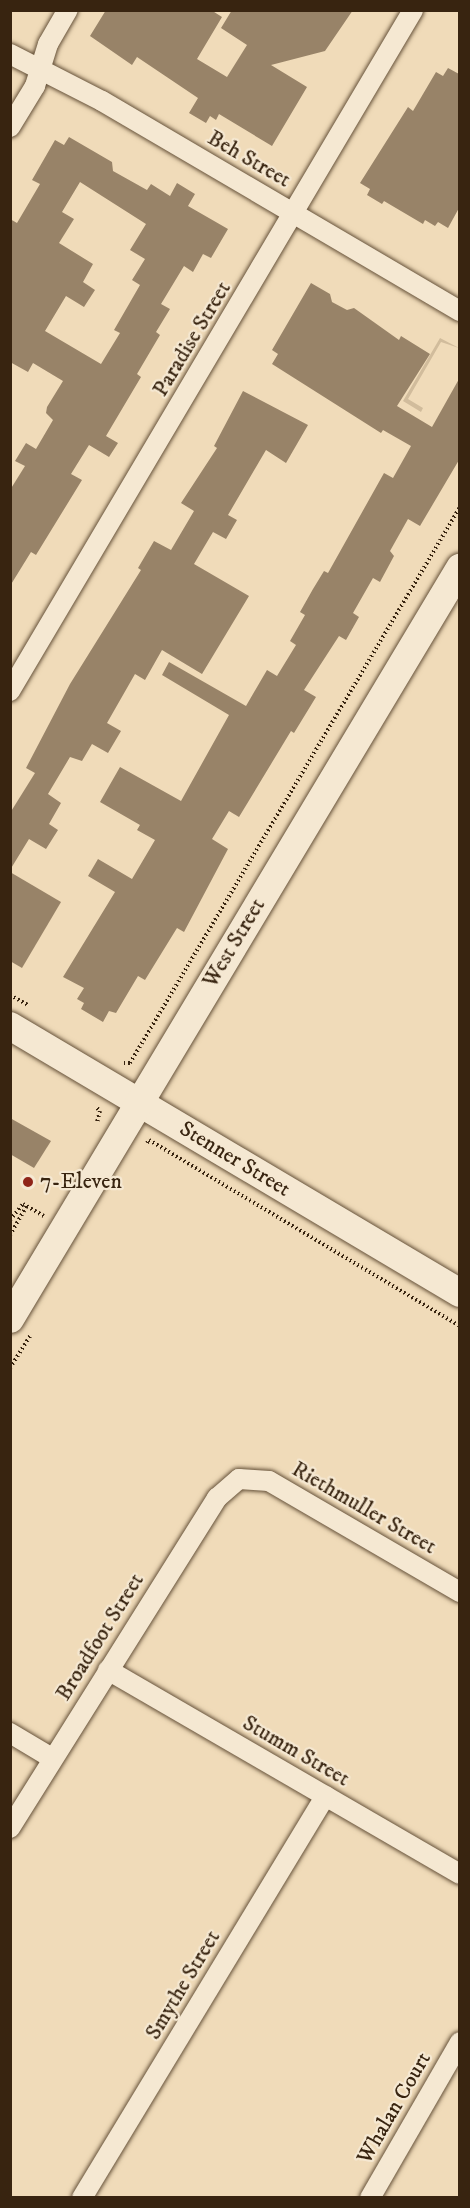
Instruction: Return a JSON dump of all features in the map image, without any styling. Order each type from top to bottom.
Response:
[{"type":"main road","name":"West Street","points":[[10,1319],[459,568]]},
{"type":"main road","name":"Stenner Street","points":[[10,1026],[459,1293]]},
{"type":"street","points":[[10,127],[40,68],[48,44],[68,10]]},
{"type":"street","name":"Paradise Street","points":[[10,691],[413,10]]},
{"type":"street","name":"Beh Street","points":[[10,54],[40,68],[459,311]]},
{"type":"street","name":"Riethmuller Street","points":[[239,1479],[269,1480],[459,1592]]},
{"type":"street","name":"Broadfoot Street","points":[[10,1828],[217,1498],[239,1479]]},
{"type":"street","name":"Stumm Street","points":[[108,1670],[459,1874]]},
{"type":"street","points":[[10,1733],[52,1758]]},
{"type":"street","name":"Smythe Street","points":[[82,2198],[325,1796]]},
{"type":"street","name":"Whalan Court","points":[[370,2198],[459,2042]]},
{"type":"path","points":[[130,1063],[459,507]]},
{"type":"path","points":[[148,1140],[459,1326]]},
{"type":"path","points":[[11,1220],[20,1205],[27,1206],[45,1217]]},
{"type":"path","points":[[10,1235],[27,1206]]},
{"type":"shaded area","points":[[440,338],[459,348],[441,342],[408,399],[423,408],[421,412],[403,401]]},
{"type":"building","points":[[106,10],[211,10],[222,17],[197,59],[227,77],[247,45],[221,28],[232,10],[353,10],[325,51],[271,65],[307,87],[272,146],[219,114],[216,120],[210,116],[206,123],[189,113],[198,98],[137,57],[132,65],[90,36]]},
{"type":"building","points":[[448,68],[459,74],[459,208],[448,228],[438,222],[435,226],[425,220],[423,224],[384,201],[382,204],[367,195],[370,189],[360,183],[408,107],[413,111],[436,72],[443,76]]},
{"type":"building","points":[[69,137],[112,162],[113,171],[147,190],[151,184],[170,196],[177,183],[195,194],[188,206],[228,229],[211,258],[203,254],[193,272],[184,266],[161,304],[170,309],[156,332],[160,335],[137,374],[141,377],[106,436],[118,443],[109,457],[89,445],[71,474],[82,480],[36,555],[31,552],[10,586],[10,490],[25,466],[15,461],[26,443],[36,449],[53,420],[46,413],[47,407],[63,381],[33,363],[28,372],[10,362],[10,219],[17,223],[40,184],[32,180],[55,140],[64,145]],"holes":[[[80,182],[146,224],[130,250],[145,259],[132,280],[140,285],[114,330],[120,333],[101,364],[45,331],[66,296],[84,307],[95,290],[83,282],[93,264],[59,243],[74,219],[62,212]]]},
{"type":"building","points":[[311,283],[330,294],[332,302],[347,310],[354,308],[399,340],[401,336],[430,354],[397,406],[432,427],[459,379],[459,460],[420,526],[408,519],[390,551],[394,556],[380,582],[373,578],[353,613],[359,617],[346,640],[339,636],[304,690],[316,697],[294,733],[291,731],[239,817],[229,811],[212,839],[228,849],[184,932],[177,928],[145,980],[138,976],[116,1013],[109,1011],[103,1022],[81,1009],[84,1003],[77,999],[84,988],[63,977],[115,892],[88,876],[98,859],[132,879],[155,840],[137,830],[140,825],[100,802],[120,767],[181,801],[229,715],[162,675],[169,662],[246,706],[267,670],[277,676],[296,645],[290,641],[305,615],[300,612],[313,589],[324,571],[328,573],[384,473],[393,478],[411,446],[383,430],[381,433],[272,364],[278,354],[272,350]]},
{"type":"building","points":[[243,391],[308,425],[286,463],[266,450],[228,515],[237,520],[226,539],[213,532],[194,564],[249,596],[202,674],[162,650],[145,680],[135,674],[107,723],[121,731],[108,753],[92,744],[82,761],[70,757],[48,794],[61,803],[49,824],[58,830],[46,849],[29,839],[10,870],[10,813],[35,773],[26,768],[70,684],[141,570],[138,568],[154,541],[171,550],[194,511],[181,503],[217,448],[214,446]]},
{"type":"building","points":[[10,872],[61,902],[22,968],[10,961]]},
{"type":"building","points":[[10,1118],[51,1141],[34,1168],[10,1154]]},
{"type":"place","name":"7-Eleven","points":[[28,1182]]}]
